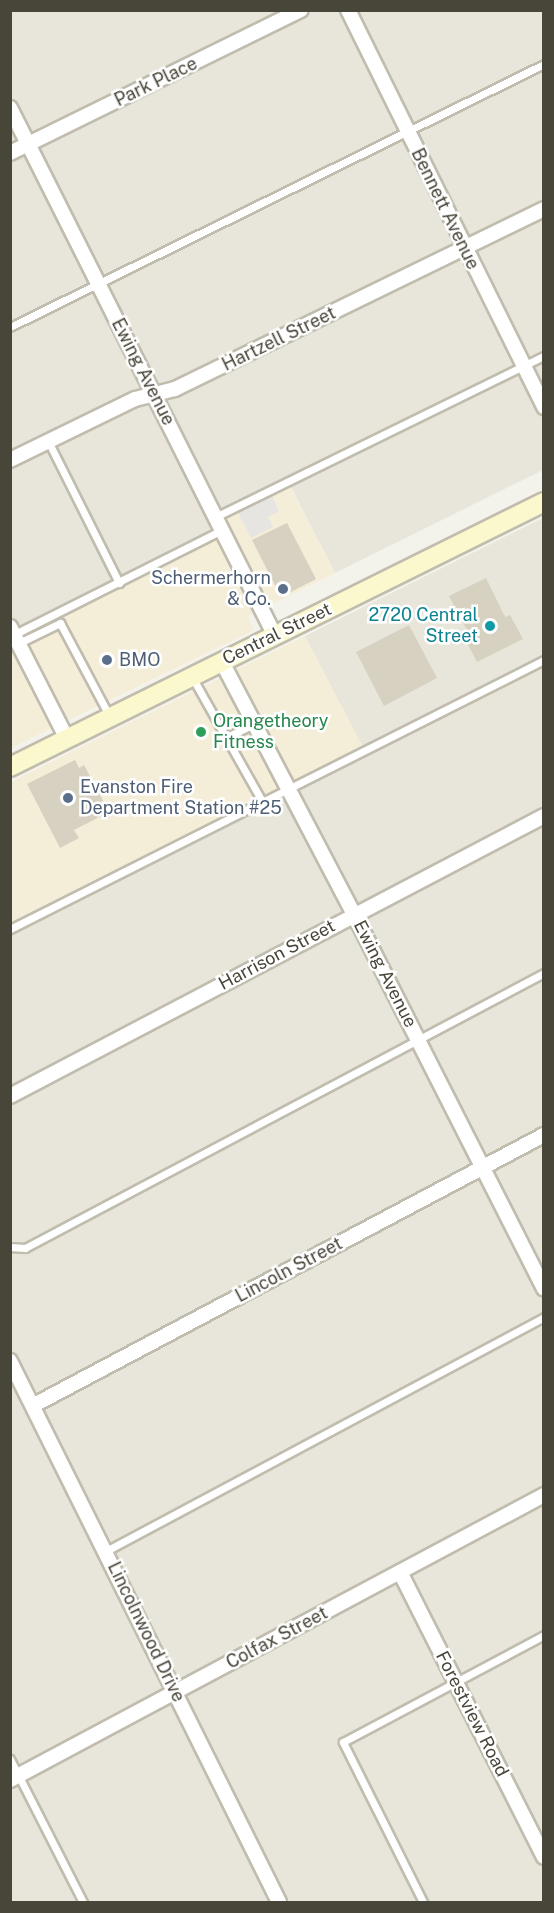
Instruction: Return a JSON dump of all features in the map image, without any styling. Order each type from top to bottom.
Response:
[{"type":"main road","name":"Central Street","points":[[10,767],[543,502]]},
{"type":"street","name":"Park Place","points":[[10,153],[301,10]]},
{"type":"street","name":"Bennett Avenue","points":[[348,10],[543,407]]},
{"type":"street","name":"Ewing Avenue","points":[[10,108],[275,636]]},
{"type":"street","name":"Hartzell Street","points":[[10,460],[135,399],[175,389],[543,209]]},
{"type":"street","points":[[13,635],[67,739]]},
{"type":"street","name":"Ewing Avenue","points":[[222,662],[354,914],[543,1289]]},
{"type":"street","name":"Harrison Street","points":[[10,1096],[543,816]]},
{"type":"street","name":"Lincoln Street","points":[[34,1405],[543,1135]]},
{"type":"street","name":"Lincolnwood Drive","points":[[10,1361],[34,1405],[279,1902]]},
{"type":"street","name":"Colfax Street","points":[[14,1778],[543,1495]]},
{"type":"street","name":"Forestview Road","points":[[400,1572],[543,1857]]},
{"type":"lane","points":[[10,327],[543,64]]},
{"type":"lane","points":[[215,517],[543,356]]},
{"type":"lane","points":[[48,441],[119,582]]},
{"type":"lane","points":[[13,635],[222,530]]},
{"type":"lane","points":[[13,635],[60,624],[110,718]]},
{"type":"lane","points":[[10,929],[543,660]]},
{"type":"lane","points":[[192,677],[263,803]]},
{"type":"lane","points":[[227,737],[254,724]]},
{"type":"lane","points":[[10,1247],[25,1248],[543,973]]},
{"type":"lane","points":[[106,1551],[543,1317]]},
{"type":"lane","points":[[423,1902],[343,1742],[543,1635]]},
{"type":"lane","points":[[10,1760],[14,1778],[83,1902]]},
{"type":"path","points":[[259,581],[268,577]]},
{"type":"shaded area","points":[[11,11],[543,11],[543,470],[335,573],[289,483],[235,510],[208,542],[11,639]]},
{"type":"shaded area","points":[[288,483],[335,573],[248,616],[254,630],[11,748],[11,639],[208,542],[235,510]]},
{"type":"shaded area","points":[[271,494],[279,511],[268,517],[273,527],[251,538],[237,511]]},
{"type":"shaded area","points":[[543,518],[543,1902],[11,1902],[11,927],[363,749],[305,636]]},
{"type":"shaded area","points":[[305,636],[364,749],[11,927],[11,782]]},
{"type":"building","points":[[287,523],[316,579],[281,597],[252,540]]},
{"type":"building","name":"2720 Central Street","points":[[486,578],[505,617],[510,615],[523,639],[477,662],[464,637],[469,634],[449,596]]},
{"type":"building","points":[[409,625],[437,678],[384,706],[356,652]]},
{"type":"building","name":"Evanston Fire Department Station #25","points":[[75,760],[79,768],[84,765],[109,812],[74,830],[79,838],[60,848],[27,784]]},
{"type":"place","name":"Schermerhorn & Co.","points":[[283,589]]},
{"type":"place","name":"2720 Central Street","points":[[490,626]]},
{"type":"place","name":"BMO","points":[[107,660]]},
{"type":"place","name":"Orangetheory Fitness","points":[[201,732]]},
{"type":"place","name":"Evanston Fire Department Station #25","points":[[68,798]]}]
